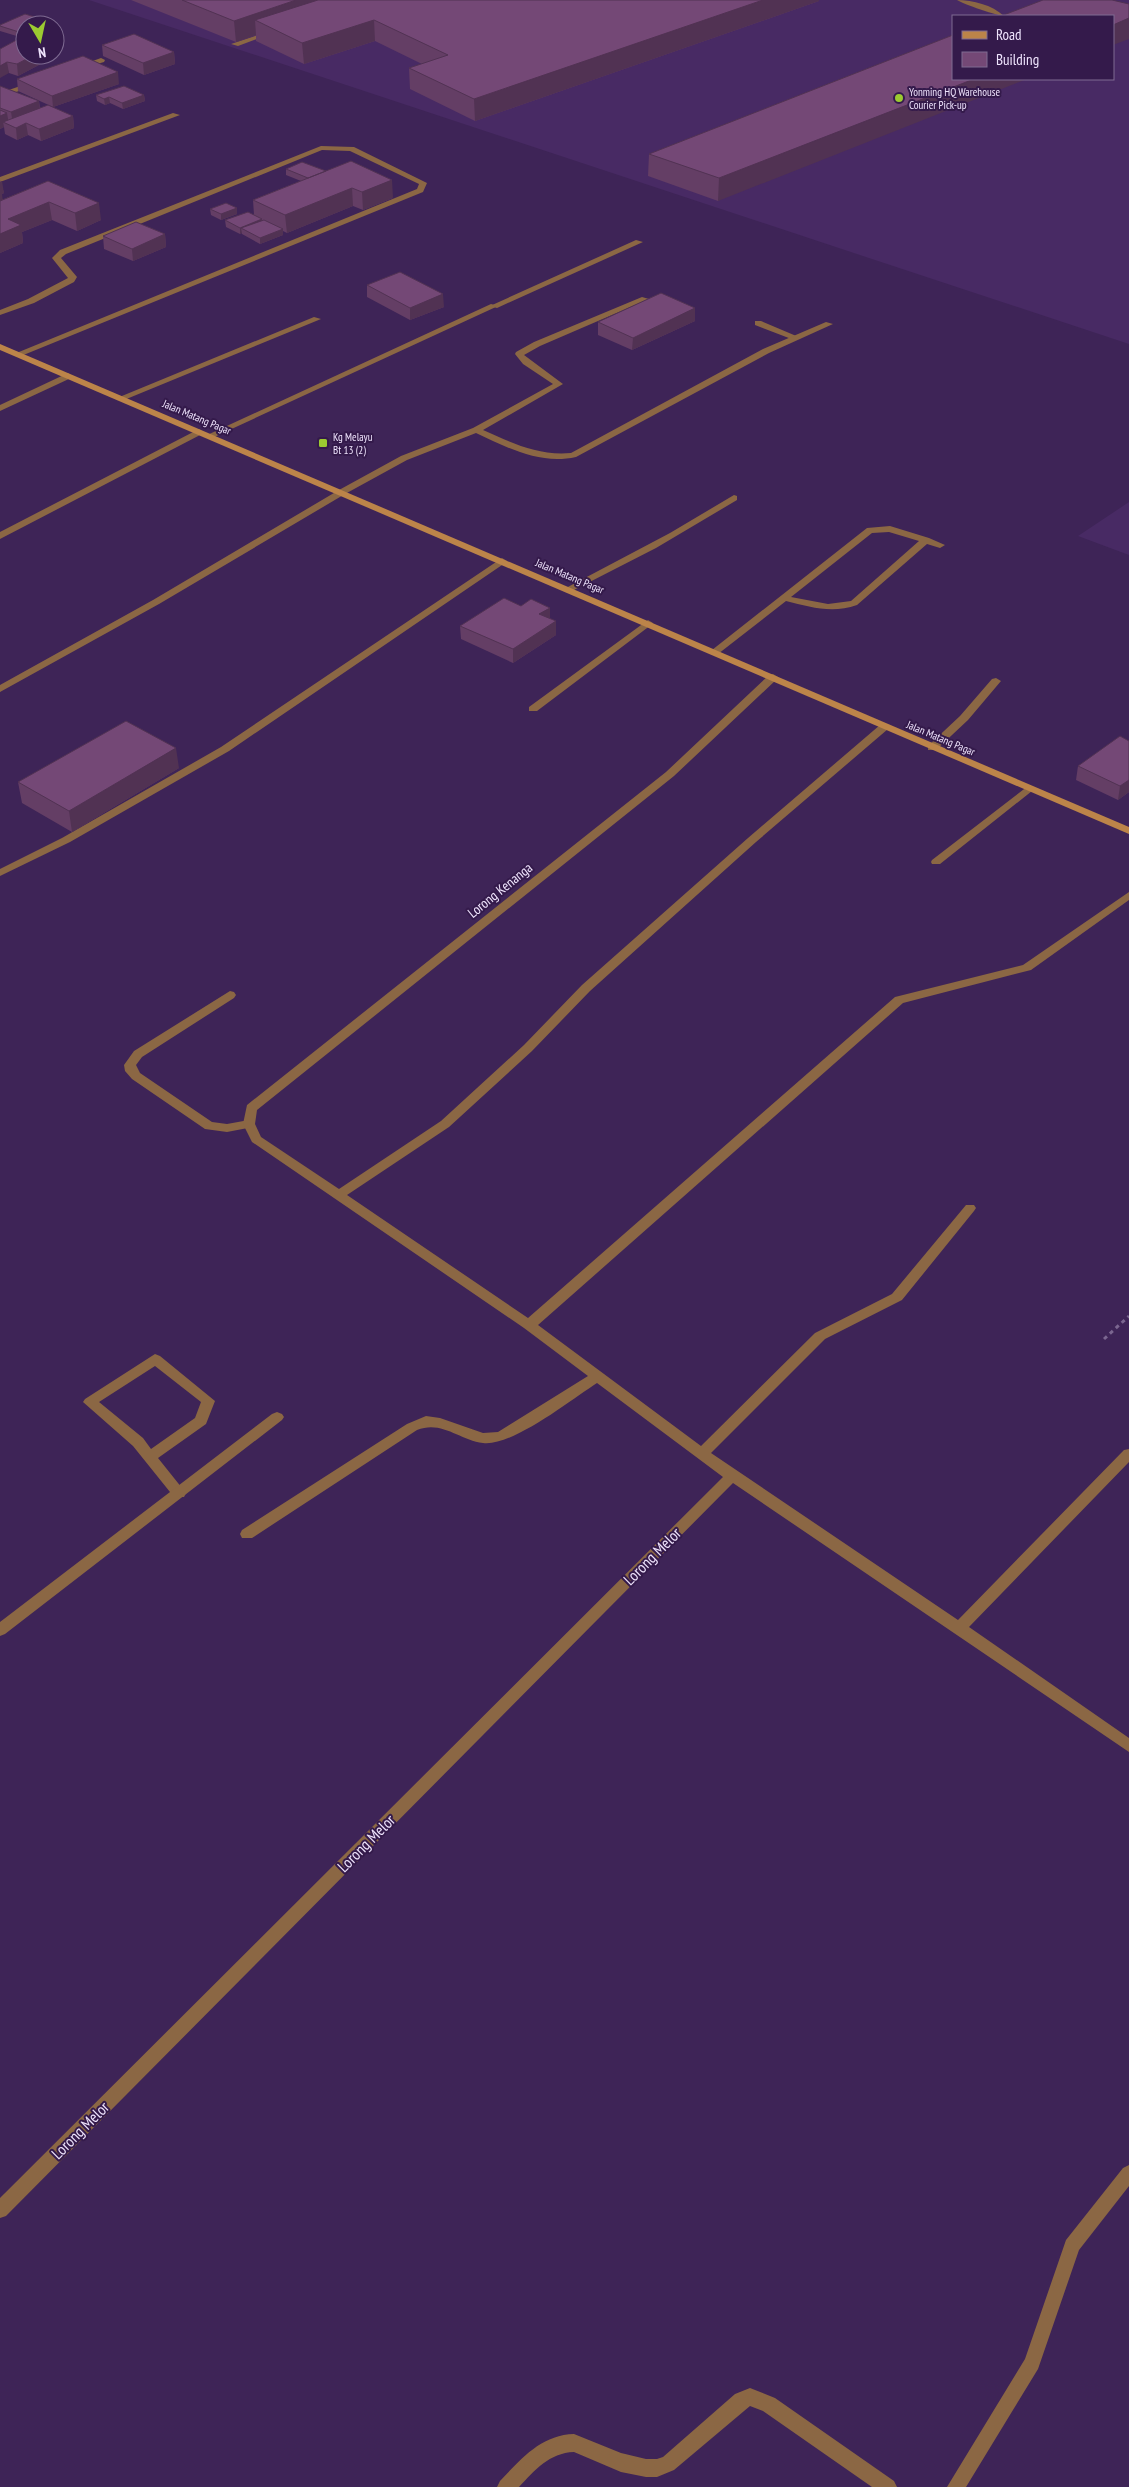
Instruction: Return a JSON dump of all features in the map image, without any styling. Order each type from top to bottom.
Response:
[{"type":"main road","name":"Jalan Matang Pagar","points":[[0,346],[1129,831]]},
{"type":"street","points":[[960,0],[990,9],[999,15]]},
{"type":"street","points":[[235,44],[280,30]]},
{"type":"street","points":[[73,70],[101,60]]},
{"type":"street","points":[[0,95],[37,82]]},
{"type":"street","points":[[0,180],[176,115]]},
{"type":"street","points":[[0,313],[31,301],[71,280],[71,274],[56,258],[63,252],[321,148],[351,149],[423,182],[420,190],[18,354]]},
{"type":"street","points":[[209,436],[638,242]]},
{"type":"street","points":[[0,689],[156,602],[342,492],[404,458],[476,430],[560,384],[548,374],[522,360],[519,354],[537,344],[645,300]]},
{"type":"street","points":[[121,398],[317,319]]},
{"type":"street","points":[[758,323],[797,338]]},
{"type":"street","points":[[476,430],[536,456],[554,458],[573,455],[766,351],[829,324]]},
{"type":"street","points":[[0,408],[68,376]]},
{"type":"street","points":[[0,536],[199,432]]},
{"type":"street","points":[[569,589],[653,548],[692,526],[734,498]]},
{"type":"street","points":[[715,652],[870,530],[890,529],[940,545]]},
{"type":"street","points":[[784,598],[830,607],[847,606],[854,603],[926,540]]},
{"type":"street","points":[[0,873],[66,840],[225,750],[502,561]]},
{"type":"street","points":[[533,709],[648,623]]},
{"type":"street","name":"Lorong Kenanga","points":[[249,1124],[252,1108],[670,774],[773,678]]},
{"type":"street","points":[[932,748],[964,718],[996,681]]},
{"type":"street","points":[[339,1196],[445,1124],[528,1048],[586,988],[687,900],[752,840],[884,727]]},
{"type":"street","points":[[936,862],[1028,789]]},
{"type":"street","points":[[529,1325],[899,1000],[1027,968],[1129,895]]},
{"type":"street","points":[[230,995],[138,1054],[130,1065],[131,1071],[210,1126],[228,1128],[249,1124],[256,1139],[529,1325],[732,1476],[959,1628],[1129,1746]]},
{"type":"street","points":[[702,1454],[820,1336],[897,1297],[970,1208]]},
{"type":"street","points":[[150,1457],[201,1422],[208,1401],[155,1359],[90,1402],[138,1442],[178,1493]]},
{"type":"street","points":[[247,1534],[412,1427],[426,1421],[440,1423],[483,1438],[499,1437],[511,1432],[598,1376]]},
{"type":"street","points":[[0,1630],[277,1417]]},
{"type":"street","points":[[959,1628],[1129,1454]]},
{"type":"street","name":"Lorong Melor","points":[[0,2210],[732,1476]]},
{"type":"street","points":[[956,2487],[1032,2363],[1072,2246],[1129,2173]]},
{"type":"street","points":[[506,2487],[546,2449],[555,2443],[574,2443],[643,2470],[658,2469],[668,2464],[741,2400],[750,2397],[769,2404],[888,2487]]},
{"type":"path","points":[[1104,1339],[1129,1316]]},
{"type":"shaded area","points":[[89,0],[1129,0],[1129,344]]},
{"type":"shaded area","points":[[1129,502],[1129,555],[1078,536]]},
{"type":"building","points":[[182,0],[296,0],[234,21]]},
{"type":"building","points":[[318,0],[763,0],[474,99],[409,68],[448,55],[374,20],[302,43],[255,20]]},
{"type":"building","points":[[1043,0],[1112,0],[1129,4],[1129,18],[1114,25],[1114,15],[1004,15]]},
{"type":"building","points":[[15,18],[15,31],[0,25]]},
{"type":"building","points":[[134,34],[174,52],[143,63],[102,45]]},
{"type":"building","points":[[952,35],[952,80],[971,80],[719,178],[649,154]]},
{"type":"building","points":[[15,41],[15,64],[7,62],[0,66],[0,49]]},
{"type":"building","points":[[83,56],[118,72],[52,96],[17,79],[57,65],[65,65],[65,62]]},
{"type":"building","points":[[0,86],[39,101],[11,112],[0,108]]},
{"type":"building","points":[[124,86],[144,95],[122,103],[109,97],[104,99],[96,95]]},
{"type":"building","points":[[48,105],[73,116],[39,129],[26,123],[16,128],[3,122]]},
{"type":"building","points":[[0,110],[7,113],[0,116]]},
{"type":"building","points":[[351,161],[392,180],[362,192],[352,188],[285,215],[253,200]]},
{"type":"building","points":[[302,162],[326,171],[308,178],[286,169]]},
{"type":"building","points":[[48,181],[99,203],[75,213],[49,202],[8,219],[21,225],[0,234],[0,201]]},
{"type":"building","points":[[226,203],[237,208],[221,214],[210,209]]},
{"type":"building","points":[[248,212],[262,219],[240,228],[225,220]]},
{"type":"building","points":[[264,220],[283,229],[260,238],[241,228]]},
{"type":"building","points":[[136,222],[165,234],[132,249],[103,236]]},
{"type":"building","points":[[400,272],[443,294],[410,308],[367,285]]},
{"type":"building","points":[[661,293],[695,308],[633,338],[598,322]]},
{"type":"building","points":[[504,598],[521,606],[531,599],[550,608],[539,614],[556,621],[513,649],[460,626]]},
{"type":"building","points":[[126,721],[176,748],[69,811],[18,782]]},
{"type":"building","points":[[1120,736],[1129,741],[1129,780],[1120,786],[1078,766]]},
{"type":"place","name":"Yonming HQ Warehouse Courier Pick-up","points":[[899,98]]},
{"type":"place","name":"Kg Melayu Bt 13 (2)","points":[[323,443]]}]
